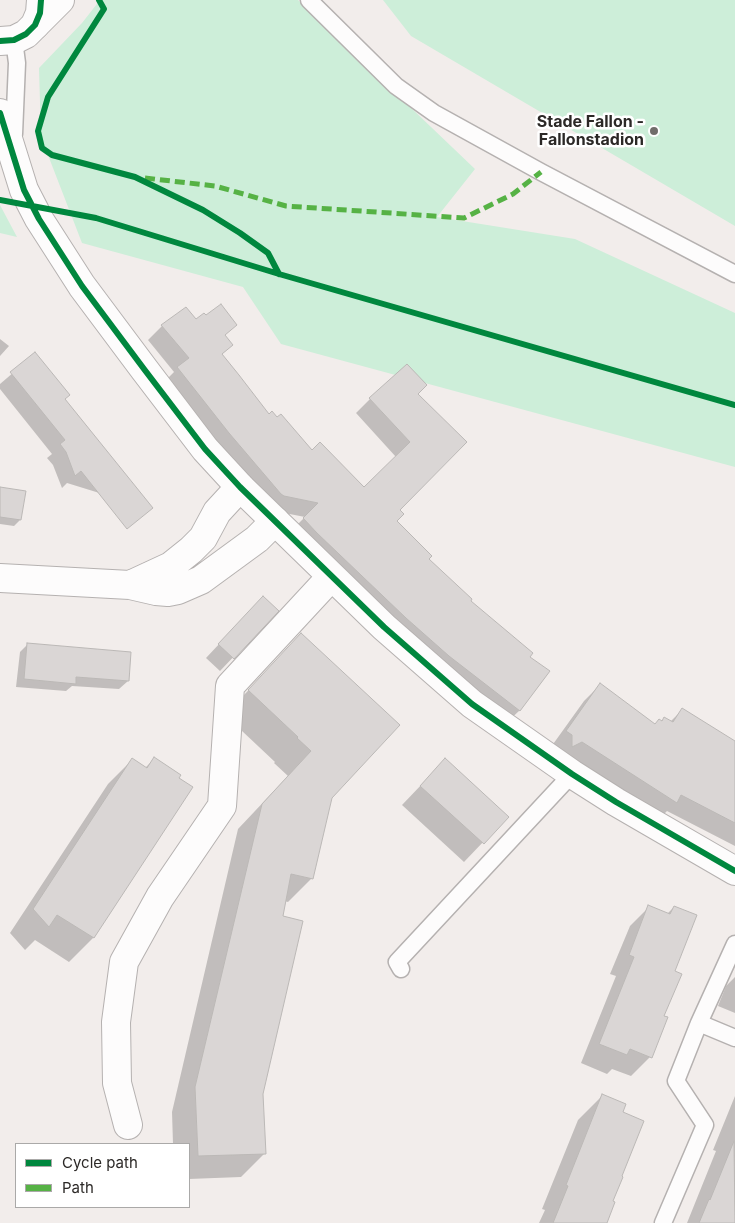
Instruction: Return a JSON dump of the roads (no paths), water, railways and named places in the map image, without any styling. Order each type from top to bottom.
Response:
[{"type":"street","points":[[23,26],[60,0]]},
{"type":"street","points":[[0,113],[6,149],[39,219],[82,286],[205,449],[240,487],[425,664],[472,704],[572,774],[616,802],[735,871]]},
{"type":"street","points":[[130,585],[171,566],[187,554],[202,538],[217,512],[240,487]]},
{"type":"street","points":[[0,578],[130,585],[168,592],[187,588],[201,580],[256,539],[275,521]]},
{"type":"street","points":[[128,1125],[117,1083],[116,1022],[124,962],[160,897],[222,806],[230,686],[331,576]]},
{"type":"lane","points":[[309,0],[396,86],[434,113],[541,172],[735,274]]},
{"type":"lane","points":[[6,149],[23,26]]},
{"type":"lane","points":[[401,969],[398,962],[572,774]]},
{"type":"lane","points":[[663,1223],[705,1125],[676,1081],[699,1023],[735,944]]},
{"type":"lane","points":[[699,1023],[735,1038]]},
{"type":"place","name":"Stade Fallon - Fallonstadion","points":[[654,131]]}]
